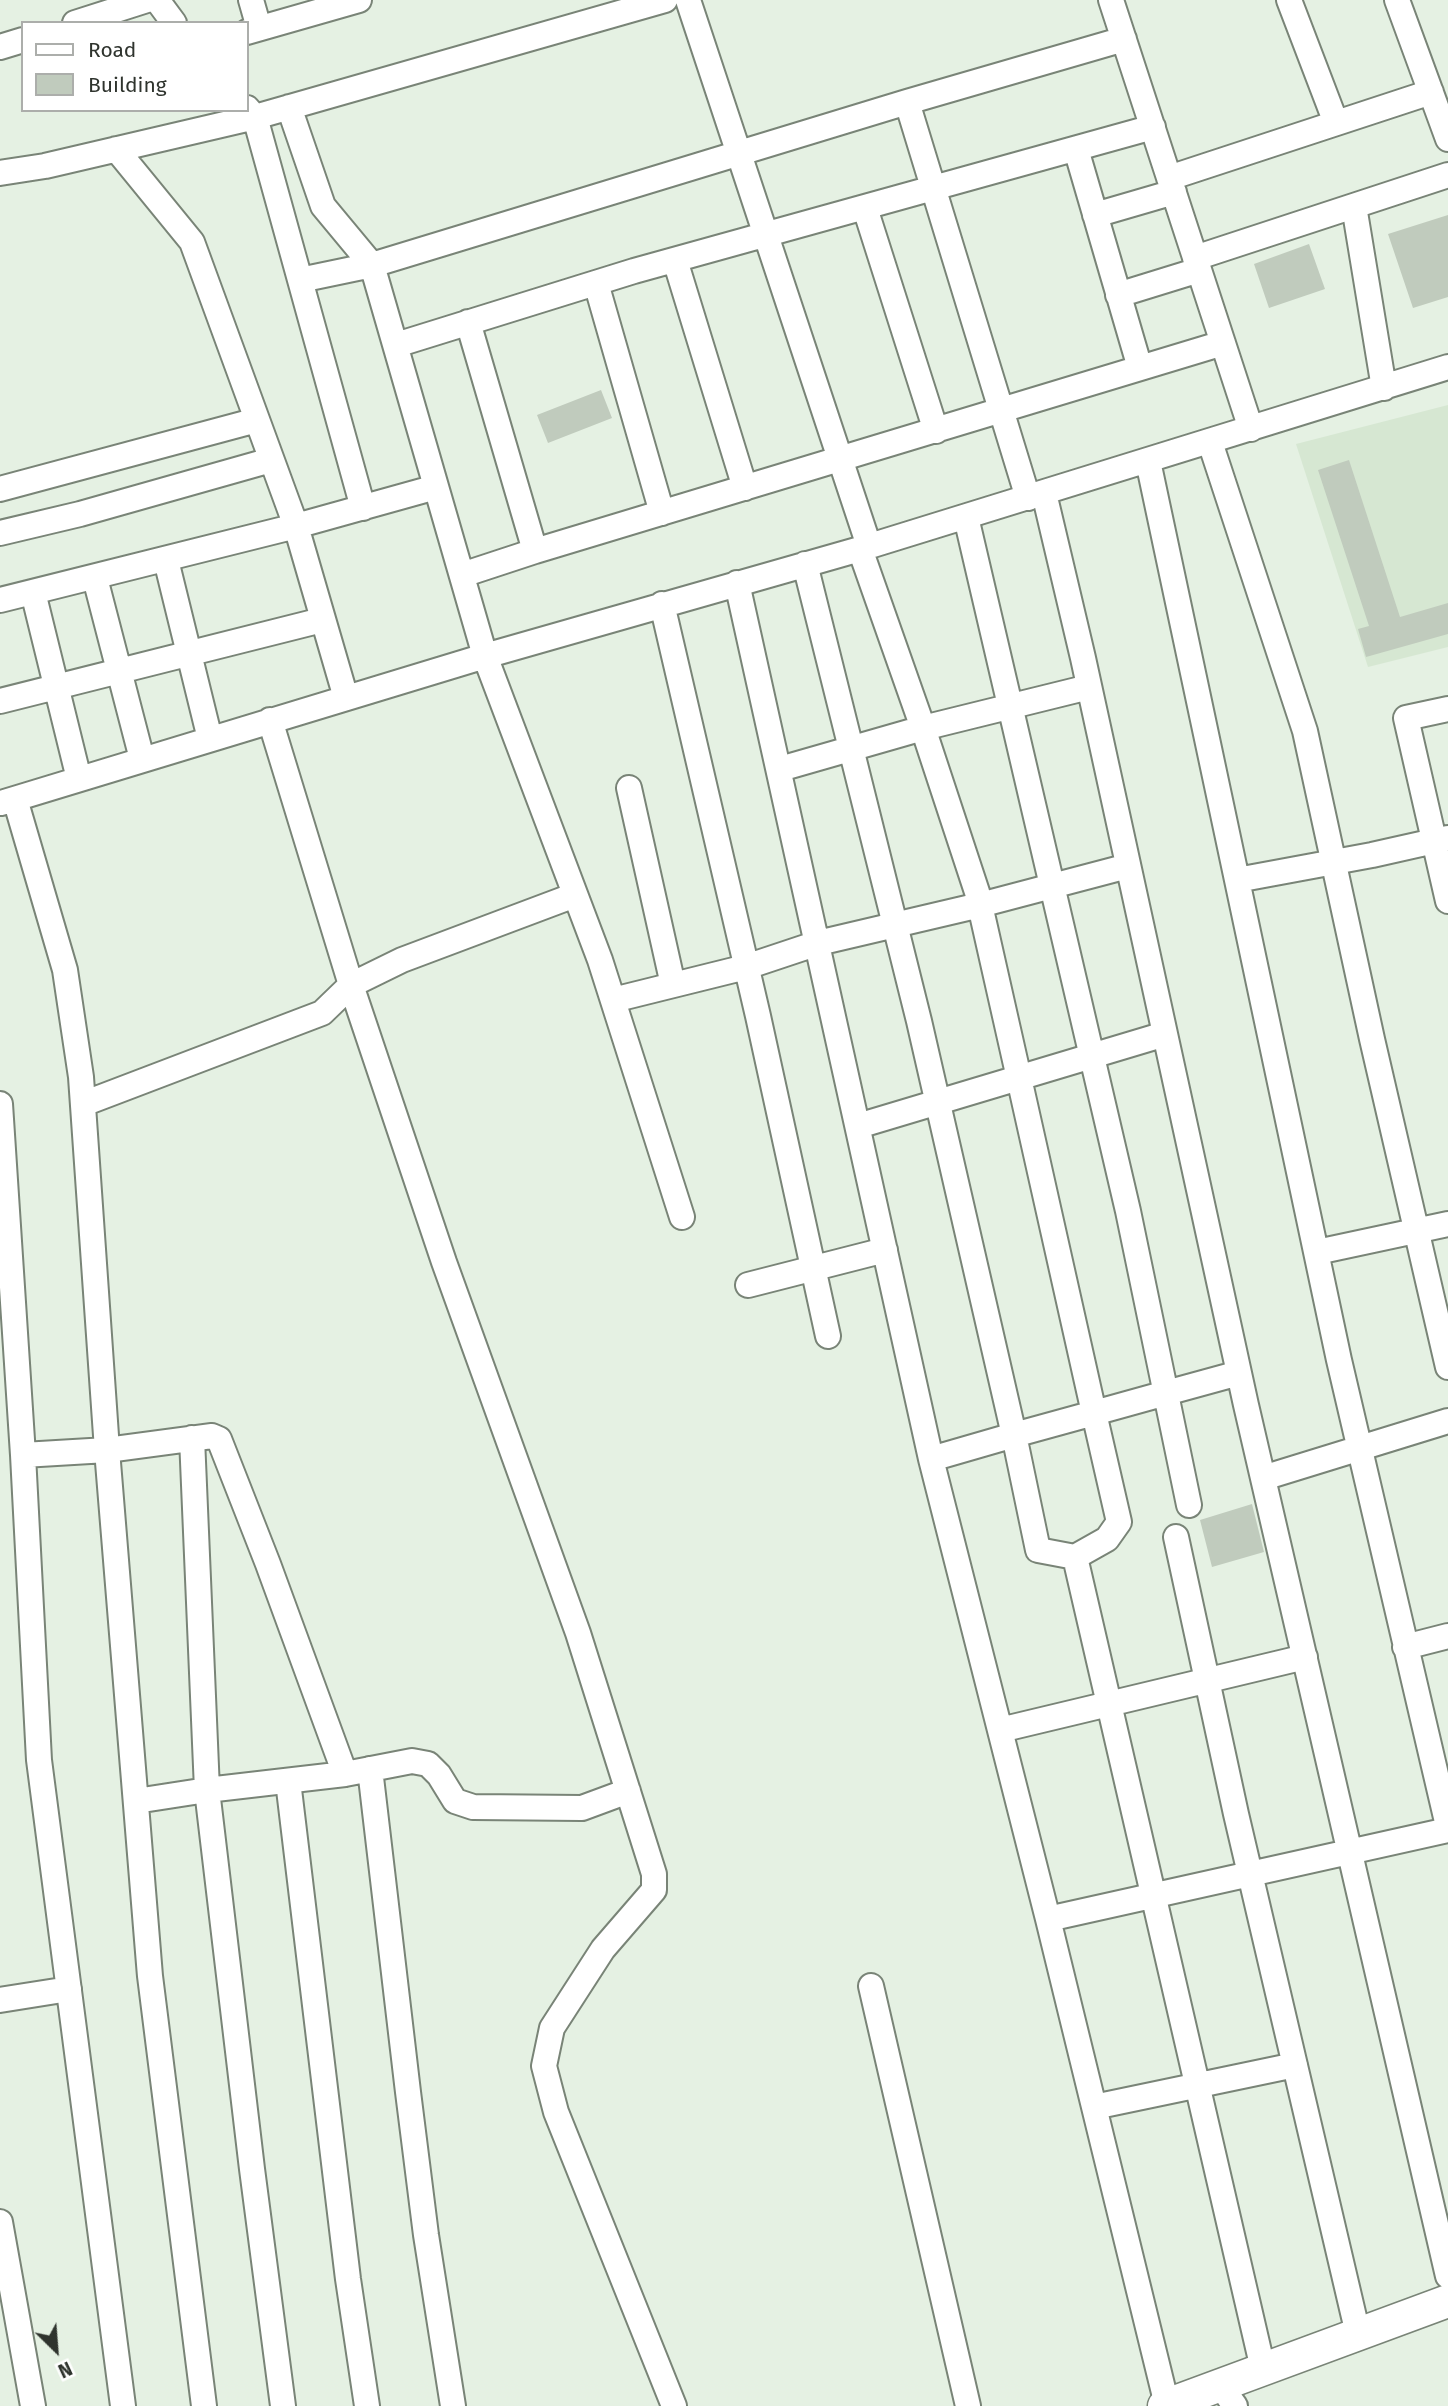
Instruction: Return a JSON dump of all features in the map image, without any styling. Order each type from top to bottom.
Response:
[{"type":"main road","points":[[1166,2406],[1228,2396],[1262,2369],[1448,2301]]},
{"type":"street","points":[[81,21],[146,0]]},
{"type":"street","points":[[157,0],[173,21]]},
{"type":"street","points":[[251,0],[253,30],[330,4],[359,0]]},
{"type":"street","points":[[0,173],[45,166],[116,149],[251,112],[289,107],[665,0]]},
{"type":"street","points":[[688,0],[840,460],[864,548],[979,905],[1119,1522],[1107,1539],[1075,1558],[1038,1550],[938,1102],[805,564]]},
{"type":"street","points":[[1111,0],[1251,429]]},
{"type":"street","points":[[1289,0],[1336,123]]},
{"type":"street","points":[[1397,0],[1448,139]]},
{"type":"street","points":[[300,279],[372,265],[907,102],[1124,39]]},
{"type":"street","points":[[0,47],[21,41]]},
{"type":"street","points":[[1095,215],[1336,123],[1431,92]]},
{"type":"street","points":[[907,102],[1001,411],[1036,496],[1089,687],[1239,1373],[1448,2276]]},
{"type":"street","points":[[289,107],[323,206],[372,265],[485,656],[613,1000],[682,1217]]},
{"type":"street","points":[[251,112],[363,508]]},
{"type":"street","points":[[396,345],[675,260],[1153,127]]},
{"type":"street","points":[[116,149],[192,242],[296,526],[346,698]]},
{"type":"street","points":[[1076,149],[1140,368]]},
{"type":"street","points":[[1118,295],[1354,206],[1448,174]]},
{"type":"street","points":[[1354,206],[1384,388]]},
{"type":"street","points":[[865,208],[936,431]]},
{"type":"street","points":[[675,260],[745,488]]},
{"type":"street","points":[[596,283],[662,513]]},
{"type":"street","points":[[468,323],[535,551]]},
{"type":"street","points":[[462,575],[1223,343]]},
{"type":"street","points":[[204,2406],[150,1976],[107,1450],[83,1104],[65,970],[8,801],[485,656],[864,548],[1448,367]]},
{"type":"street","points":[[0,489],[257,420]]},
{"type":"street","points":[[1210,442],[1305,731],[1448,1367]]},
{"type":"street","points":[[0,533],[80,514],[271,460]]},
{"type":"street","points":[[1048,1919],[1448,1828],[1359,1448],[1148,461]]},
{"type":"street","points":[[0,600],[166,560],[436,487]]},
{"type":"street","points":[[966,517],[1128,1211],[1189,1506]]},
{"type":"street","points":[[166,560],[210,739]]},
{"type":"street","points":[[96,578],[142,759]]},
{"type":"street","points":[[737,583],[931,1459],[1048,1919],[1166,2406]]},
{"type":"street","points":[[33,593],[79,779]]},
{"type":"street","points":[[662,604],[747,967],[828,1336]]},
{"type":"street","points":[[0,701],[322,620]]},
{"type":"street","points":[[780,768],[923,728],[1089,687]]},
{"type":"street","points":[[1448,709],[1406,718],[1441,839],[1448,901]]},
{"type":"street","points":[[270,720],[351,985],[444,1262],[578,1633],[654,1874],[654,1891],[603,1949],[552,2028],[544,2066],[556,2112],[674,2406]]},
{"type":"street","points":[[629,788],[673,985]]},
{"type":"street","points":[[1237,880],[1441,839]]},
{"type":"street","points":[[613,1000],[747,967],[818,943],[1128,866]]},
{"type":"street","points":[[83,1104],[322,1013],[351,985],[402,960],[575,895]]},
{"type":"street","points":[[858,1126],[1166,1034]]},
{"type":"street","points":[[0,1104],[23,1455],[39,1760],[122,2406]]},
{"type":"street","points":[[1317,1252],[1448,1224]]},
{"type":"street","points":[[748,1285],[885,1250]]},
{"type":"street","points":[[931,1459],[1239,1373]]},
{"type":"street","points":[[1263,1478],[1448,1420]]},
{"type":"street","points":[[192,1438],[207,1790],[283,2406]]},
{"type":"street","points":[[23,1455],[107,1450],[192,1438],[219,1439],[345,1774]]},
{"type":"street","points":[[1176,1537],[1250,1874],[1358,2334]]},
{"type":"street","points":[[1075,1558],[1262,2369]]},
{"type":"street","points":[[1405,1647],[1448,1636]]},
{"type":"street","points":[[1000,1730],[1305,1657]]},
{"type":"street","points":[[136,1801],[345,1774],[412,1761],[428,1764],[439,1775],[455,1801],[473,1807],[582,1808],[628,1791]]},
{"type":"street","points":[[370,1769],[409,2105],[453,2406]]},
{"type":"street","points":[[288,1781],[348,2279],[367,2406]]},
{"type":"street","points":[[871,1986],[968,2406]]},
{"type":"street","points":[[0,2000],[69,1989]]},
{"type":"street","points":[[1094,2107],[1295,2065]]},
{"type":"street","points":[[0,2222],[33,2406]]},
{"type":"shaded area","points":[[1448,405],[1448,647],[1368,667],[1296,444]]},
{"type":"building","points":[[1448,215],[1448,297],[1413,308],[1388,234]]},
{"type":"building","points":[[1309,244],[1325,289],[1269,308],[1254,264]]},
{"type":"building","points":[[601,390],[612,418],[548,443],[537,415]]},
{"type":"building","points":[[1349,460],[1400,617],[1448,603],[1448,634],[1366,657],[1358,629],[1369,626],[1318,470]]},
{"type":"building","points":[[1252,1504],[1264,1552],[1212,1567],[1200,1520]]}]
